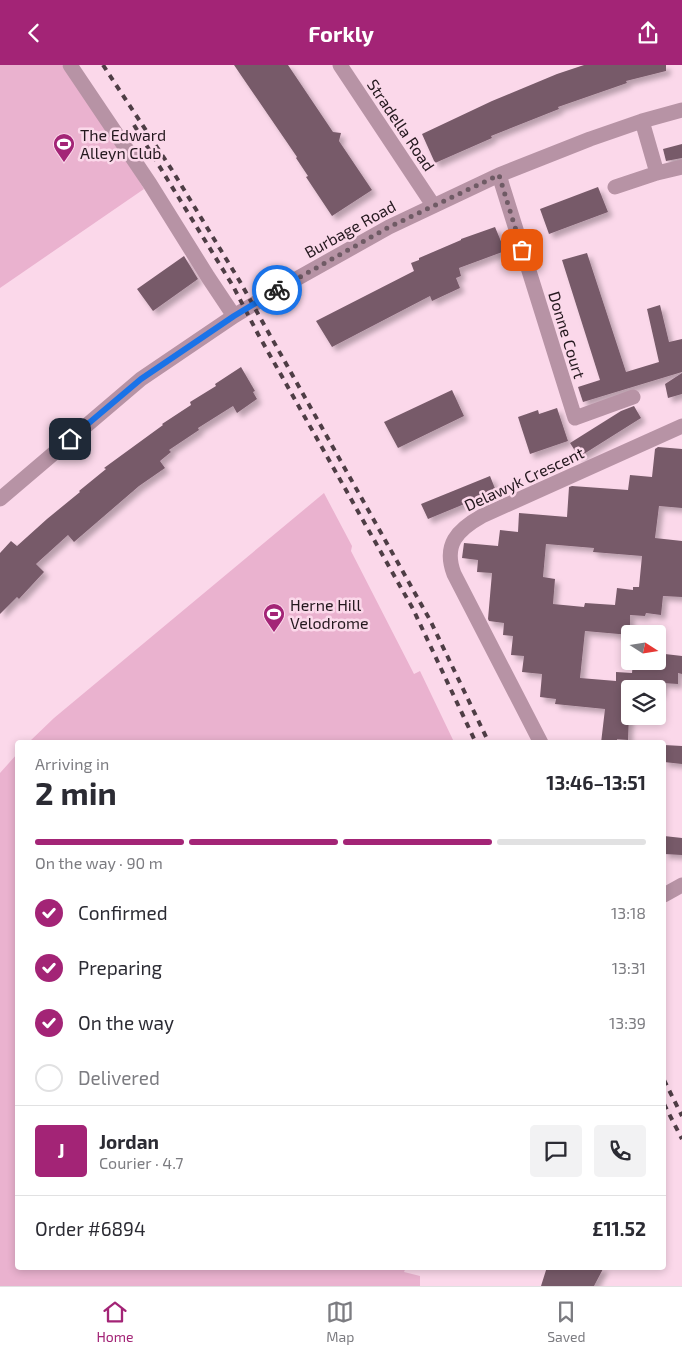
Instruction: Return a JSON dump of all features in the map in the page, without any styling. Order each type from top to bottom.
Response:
[{"type":"street","points":[[70,65],[150,184],[234,316]]},
{"type":"street","name":"Stradella Road","points":[[340,65],[433,205]]},
{"type":"street","name":"Burbage Road","points":[[0,499],[141,379],[234,316],[373,235],[499,175],[590,139],[642,121],[682,110]]},
{"type":"street","points":[[642,121],[657,173]]},
{"type":"street","points":[[615,187],[682,167]]},
{"type":"street","name":"Donne Court","points":[[499,175],[575,418],[633,397]]},
{"type":"street","name":"Delawyk Crescent","points":[[538,740],[454,574],[450,557],[455,539],[466,525],[482,516],[682,426]]},
{"type":"street","points":[[666,894],[682,885]]},
{"type":"shaded area","name":"The Edward Alleyn Club","points":[[0,65],[62,65],[112,137],[144,189],[0,288]]},
{"type":"shaded area","name":"Herne Hill Velodrome","points":[[324,493],[352,546],[351,551],[414,674],[420,671],[453,740],[31,740],[54,718]]},
{"type":"shaded area","points":[[15,756],[15,1270],[405,1270],[404,1272],[420,1276],[420,1286],[0,1286],[0,773]]},
{"type":"building","points":[[234,65],[288,65],[333,132],[341,133],[339,141],[372,190],[332,216],[306,177],[308,176],[297,157]]},
{"type":"building","points":[[584,65],[666,65],[666,71],[626,81],[627,83],[558,107],[559,109],[491,136],[492,138],[435,163],[422,134],[492,101]]},
{"type":"building","points":[[682,144],[682,158],[666,161],[663,149]]},
{"type":"building","points":[[598,187],[608,212],[549,234],[540,209]]},
{"type":"building","points":[[495,227],[505,251],[459,268],[461,276],[456,278],[460,288],[432,301],[430,296],[332,347],[316,321],[414,271],[411,263],[419,260],[419,258],[461,239]]},
{"type":"building","points":[[587,253],[626,372],[659,362],[647,309],[660,305],[669,342],[682,339],[682,372],[583,402],[578,387],[600,380],[562,260]]},
{"type":"building","points":[[184,256],[198,279],[153,311],[137,289]]},
{"type":"building","points":[[241,367],[255,391],[253,392],[257,399],[237,413],[233,406],[198,428],[199,430],[169,450],[171,452],[160,461],[165,468],[139,486],[74,542],[68,535],[36,564],[44,572],[19,599],[17,597],[0,614],[0,553],[11,541],[17,546],[106,469],[104,468],[162,424],[191,405],[190,402],[216,386],[215,384]]},
{"type":"building","points":[[682,373],[682,394],[668,398],[665,384]]},
{"type":"building","points":[[452,390],[464,416],[398,448],[384,422]]},
{"type":"building","points":[[634,406],[641,418],[579,457],[570,443],[621,411]]},
{"type":"building","points":[[557,408],[568,441],[530,454],[518,417],[538,410],[539,414]]},
{"type":"building","points":[[658,447],[682,449],[682,508],[659,506],[655,538],[682,541],[682,597],[663,596],[661,615],[646,613],[645,616],[630,615],[630,625],[621,625],[621,634],[585,631],[580,678],[616,681],[616,672],[632,673],[632,670],[666,670],[666,654],[682,656],[682,674],[678,673],[678,684],[666,683],[666,680],[621,680],[621,725],[629,725],[628,740],[601,740],[605,709],[555,704],[556,699],[540,697],[542,674],[522,672],[524,656],[511,655],[513,636],[503,635],[504,623],[489,621],[488,619],[492,573],[477,572],[478,560],[462,558],[464,543],[498,546],[500,530],[518,532],[519,513],[567,517],[569,487],[628,490],[630,475],[652,477],[655,449]],"holes":[[[546,544],[594,548],[593,552],[642,556],[639,587],[633,587],[633,590],[617,588],[615,605],[585,603],[584,607],[553,604],[555,579],[543,577]]]},
{"type":"building","points":[[490,476],[496,491],[428,519],[421,504]]},
{"type":"building","points":[[666,745],[682,746],[682,764],[666,762]]},
{"type":"building","points":[[666,836],[682,838],[682,855],[666,854]]},
{"type":"building","points":[[546,1270],[602,1270],[594,1286],[541,1286]]},
{"type":"railway","points":[[103,65],[172,170],[239,280],[430,620],[488,740]]},
{"type":"railway","points":[[134,125],[233,286],[258,334],[413,609],[475,740]]},
{"type":"railway","points":[[666,1084],[682,1116]]},
{"type":"railway","points":[[666,1108],[682,1139]]},
{"type":"way so far","points":[[277,290],[389,227],[499,175],[522,250]]},
{"type":"place","name":"The Edward Alleyn Club","points":[[64,163]]},
{"type":"place","name":"Herne Hill Velodrome","points":[[274,633]]},
{"type":"route","points":[[70,439],[141,379],[234,316],[277,290]]}]
